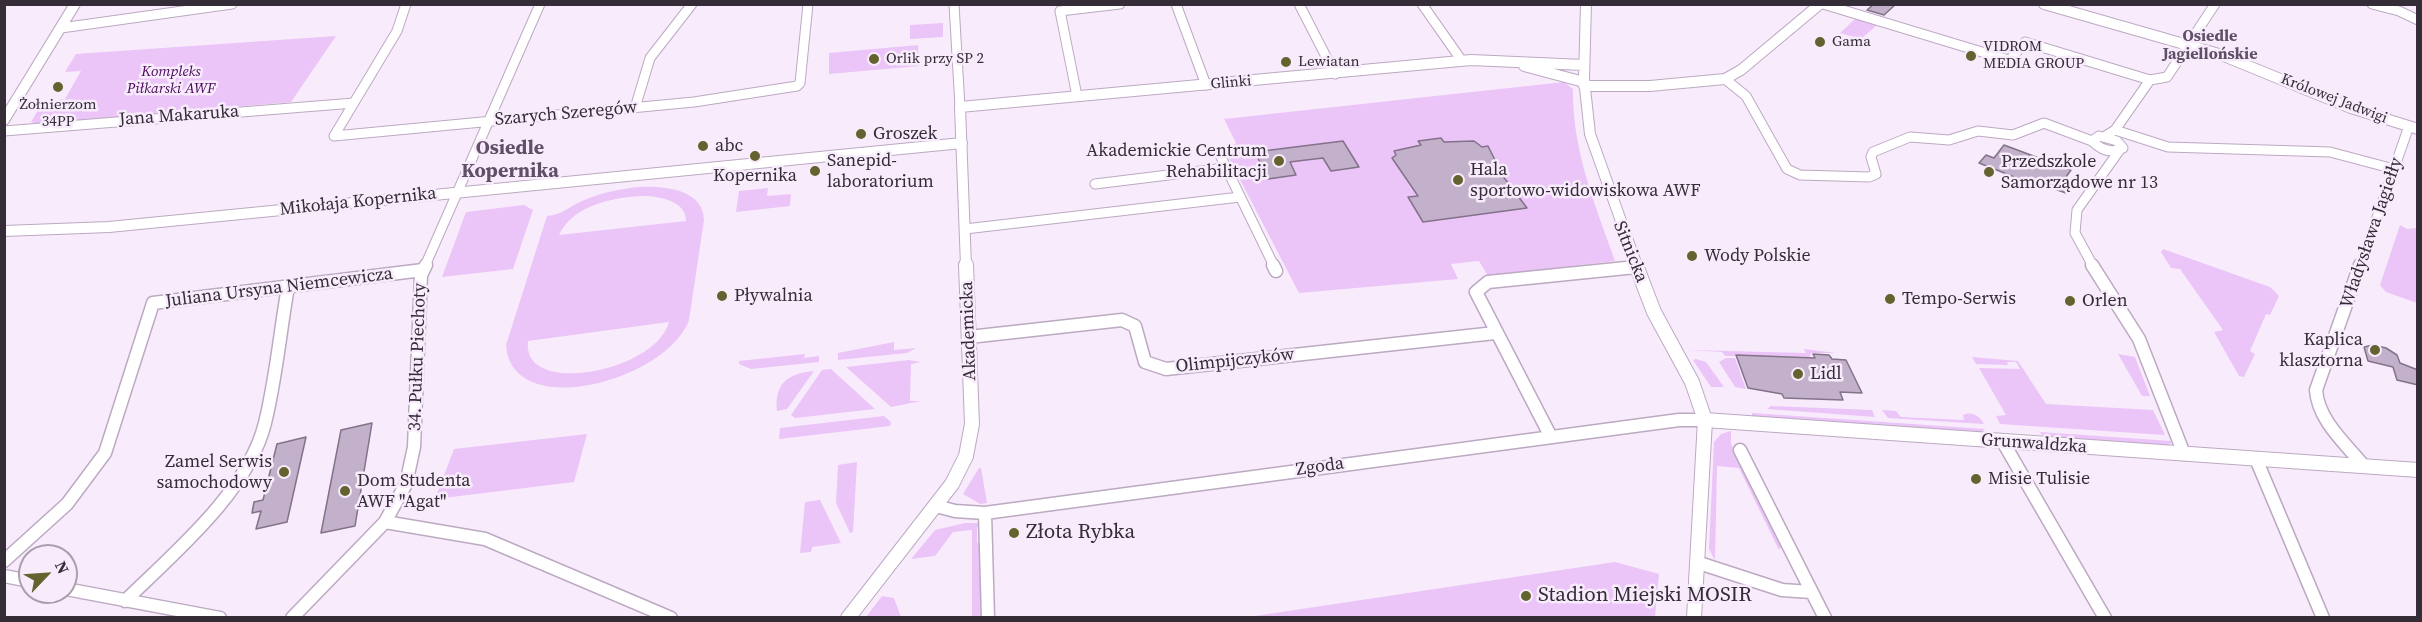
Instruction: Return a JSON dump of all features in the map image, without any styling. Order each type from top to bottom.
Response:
[{"type":"street","points":[[4,120],[75,4]]},
{"type":"street","points":[[61,28],[232,4]]},
{"type":"street","points":[[354,103],[397,31],[406,4]]},
{"type":"street","name":"34. Pułku Piechoty","points":[[292,618],[385,522],[403,492],[413,458],[421,275],[540,4]]},
{"type":"street","points":[[635,108],[650,58],[692,4]]},
{"type":"street","name":"Szarych Szeregów","points":[[354,103],[334,136],[694,102],[797,86],[800,83],[808,4]]},
{"type":"street","name":"Akademicka","points":[[848,618],[936,506],[961,468],[969,444],[972,424],[962,143],[954,4]]},
{"type":"street","points":[[1077,96],[1060,11],[1120,4]]},
{"type":"street","points":[[1176,4],[1206,85]]},
{"type":"street","points":[[1299,4],[1335,74]]},
{"type":"street","points":[[1422,4],[1462,61]]},
{"type":"street","name":"Sitnicka","points":[[1586,4],[1584,82],[1588,131],[1594,152],[1654,312],[1692,382],[1705,420]]},
{"type":"street","points":[[1584,82],[1669,83],[1725,80],[1741,70],[1822,4],[2005,59],[2010,60],[2025,42],[2150,80],[2167,77],[2215,4]]},
{"type":"street","name":"Królowej Jadwigi","points":[[2044,4],[2234,59],[2351,108],[2413,127]]},
{"type":"street","points":[[2372,4],[2397,8],[2418,20]]},
{"type":"street","name":"Glinki","points":[[960,107],[1462,61],[1503,60],[1584,65]]},
{"type":"street","name":"Glinki","points":[[1503,60],[1584,82]]},
{"type":"street","points":[[1725,80],[1746,96],[1787,169],[1800,176],[1869,177],[1876,174],[1870,157],[1873,152],[1904,138],[1949,140],[1978,131],[2013,135],[2044,123],[2092,141],[2104,149],[2107,165]]},
{"type":"street","points":[[2092,141],[2095,137],[2104,137],[2115,130],[2150,80]]},
{"type":"street","name":"Jana Makaruka","points":[[4,131],[354,103]]},
{"type":"street","name":"Władysława Jagiełły","points":[[2363,465],[2322,413],[2315,398],[2394,170],[2413,127]]},
{"type":"street","points":[[2115,130],[2118,146],[2115,160],[2107,165],[2077,210],[2075,233],[2084,252],[2139,339],[2184,454]]},
{"type":"street","points":[[2115,130],[2168,147],[2319,150],[2394,170]]},
{"type":"street","points":[[2104,137],[2118,146]]},
{"type":"street","name":"Mikołaja Kopernika","points":[[4,231],[109,226],[962,143]]},
{"type":"street","points":[[2104,149],[2118,146]]},
{"type":"street","points":[[1219,153],[1276,271]]},
{"type":"street","points":[[1095,184],[1225,168]]},
{"type":"street","points":[[965,229],[1240,197]]},
{"type":"street","points":[[1551,436],[1477,298],[1480,286],[1492,282],[1636,267]]},
{"type":"street","name":"Juliana Ursyna Niemcewicza","points":[[4,561],[60,513],[101,460],[113,436],[153,303],[423,270]]},
{"type":"street","points":[[125,601],[195,531],[236,479],[259,443],[265,424],[288,287]]},
{"type":"street","name":"Olimpijczyków","points":[[969,337],[1122,320],[1135,326],[1145,362],[1166,369],[1495,333]]},
{"type":"street","name":"Zgoda","points":[[936,506],[955,511],[985,513],[1551,436],[1679,420],[1705,420]]},
{"type":"street","points":[[1694,618],[1699,563],[1705,420]]},
{"type":"street","name":"Grunwaldzka","points":[[1705,420],[2363,465]]},
{"type":"street","points":[[2003,442],[2105,618]]},
{"type":"street","points":[[1740,450],[1825,618]]},
{"type":"street","points":[[2256,459],[2323,618]]},
{"type":"street","points":[[2363,465],[2418,464]]},
{"type":"street","points":[[2363,465],[2418,470]]},
{"type":"street","points":[[985,513],[988,618]]},
{"type":"street","points":[[385,522],[485,539],[671,618]]},
{"type":"street","points":[[1699,563],[1782,590],[1811,592]]},
{"type":"street","points":[[78,591],[220,618]]},
{"type":"green space","points":[[1856,18],[1877,25],[1861,39],[1840,33]]},
{"type":"green space","points":[[943,23],[943,37],[910,39],[910,25]]},
{"type":"green space","name":"Kompleks Piłkarski AWF","points":[[336,36],[291,102],[38,124],[31,122],[43,102],[65,99],[81,71],[65,72],[76,54]]},
{"type":"green space","name":"Orlik przy SP 2","points":[[918,45],[919,66],[829,74],[829,53]]},
{"type":"green space","points":[[1564,82],[1573,89],[1576,134],[1586,176],[1615,261],[1488,276],[1479,261],[1451,264],[1458,279],[1299,293],[1224,149],[1236,143],[1224,119]]},
{"type":"green space","points":[[639,187],[659,187],[680,191],[697,201],[702,209],[704,220],[689,320],[675,342],[652,361],[623,375],[591,385],[560,387],[534,383],[514,369],[506,345],[547,216],[596,196]],"holes":[[[648,196],[678,205],[686,221],[559,235],[566,224],[585,209],[610,200]],[[669,322],[659,340],[640,354],[617,365],[591,372],[566,373],[545,369],[532,359],[528,341]]]},
{"type":"green space","points":[[768,188],[767,196],[791,194],[790,206],[736,212],[739,191]]},
{"type":"green space","points":[[524,205],[533,210],[513,269],[442,277],[466,212]]},
{"type":"green space","points":[[2400,225],[2407,229],[2417,228],[2417,303],[2386,292],[2380,285]]},
{"type":"green space","points":[[2163,249],[2270,287],[2279,296],[2270,315],[2266,314],[2250,351],[2255,354],[2244,377],[2239,376],[2214,332],[2223,330],[2180,269],[2171,268],[2161,252]]},
{"type":"green space","points":[[894,342],[894,350],[916,348],[907,353],[838,360],[838,353]]},
{"type":"green space","points":[[1804,349],[1836,353],[1811,353],[1810,357],[1725,356],[1722,352],[1687,350],[1806,353]]},
{"type":"green space","points":[[805,354],[804,358],[819,356],[819,362],[751,369],[739,364],[739,361]]},
{"type":"green space","points":[[2118,354],[2135,357],[2150,396],[2142,396]]},
{"type":"green space","points":[[1972,357],[2018,361],[2046,404],[2153,410],[2165,435],[2000,424],[1996,416],[2006,415],[1979,368],[2020,369],[2016,362],[2007,362],[2008,365],[1976,364]]},
{"type":"green space","points":[[1726,358],[1735,358],[1746,389],[1735,387],[1719,362]]},
{"type":"green space","points":[[909,360],[921,362],[911,364],[910,401],[921,401],[891,407],[846,367]]},
{"type":"green space","points":[[1693,360],[1706,362],[1724,387],[1711,387]]},
{"type":"green space","points":[[831,369],[875,409],[795,418],[791,415],[822,370]]},
{"type":"green space","points":[[814,371],[787,409],[777,411],[778,393],[785,381],[797,374]]},
{"type":"green space","points":[[1771,406],[1872,410],[1875,417],[1767,409]]},
{"type":"green space","points":[[1882,410],[1896,411],[1901,417],[1964,420],[1963,415],[1972,414],[1984,424],[1888,418]]},
{"type":"green space","points":[[1752,413],[1985,429],[1979,434],[1752,417]]},
{"type":"green space","points":[[884,416],[891,422],[890,426],[779,439],[780,428]]},
{"type":"green space","points":[[1731,431],[1731,444],[1783,543],[1779,550],[1739,468],[1717,466],[1715,560],[1709,549],[1714,442],[1721,434]]},
{"type":"green space","points":[[2040,432],[2171,441],[2171,443],[2167,446],[2044,439]]},
{"type":"green space","points":[[587,434],[574,482],[435,499],[454,449]]},
{"type":"green space","points":[[857,462],[853,532],[850,533],[836,503],[838,465]]},
{"type":"green space","points":[[981,468],[987,503],[980,504],[963,494]]},
{"type":"green space","points":[[820,500],[841,543],[812,547],[811,552],[800,553],[805,502]]},
{"type":"green space","points":[[965,523],[981,523],[977,528],[977,542],[983,546],[984,617],[972,617],[972,530],[953,532],[935,556],[911,559],[935,530]]},
{"type":"green space","name":"Stadion Miejski MOSIR","points":[[1615,562],[1659,574],[1655,617],[1248,617]]},
{"type":"green space","points":[[882,596],[894,598],[901,617],[866,617]]},
{"type":"building","points":[[1874,4],[1896,4],[1884,15],[1867,10]]},
{"type":"building","name":"Hala sportowo-widowiskowa AWF","points":[[1441,138],[1444,142],[1474,141],[1482,147],[1488,146],[1496,162],[1493,163],[1527,208],[1423,222],[1408,197],[1418,196],[1392,158],[1396,155],[1394,151],[1421,145],[1418,141]]},
{"type":"building","name":"Akademickie Centrum Rehabilitacji","points":[[1343,141],[1359,167],[1331,171],[1323,158],[1290,162],[1296,175],[1268,179],[1255,152]]},
{"type":"building","name":"Przedszkole Samorządowe nr 13","points":[[2004,145],[2071,170],[2063,181],[2072,184],[2066,193],[2043,185],[2042,188],[1979,163],[1986,155],[1994,158]]},
{"type":"building","points":[[2373,345],[2386,348],[2397,355],[2400,363],[2418,370],[2418,385],[2397,380],[2393,367],[2368,361],[2364,347]]},
{"type":"building","name":"Lidl","points":[[1813,354],[1829,355],[1832,359],[1846,360],[1862,393],[1840,392],[1843,400],[1784,398],[1782,394],[1748,388],[1736,355],[1815,358]]},
{"type":"building","name":"Dom Studenta AWF \"Agat\"","points":[[372,423],[355,526],[321,533],[341,430]]},
{"type":"building","name":"Zamel Serwis samochodowy","points":[[306,437],[287,522],[256,529],[261,511],[252,513],[254,502],[263,500],[277,444]]},
{"type":"place","name":"Gama","points":[[1820,42]]},
{"type":"place","name":"VIDROM MEDIA GROUP","points":[[1971,56]]},
{"type":"place","name":"Orlik przy SP 2","points":[[874,59]]},
{"type":"place","name":"Lewiatan","points":[[1286,62]]},
{"type":"place","name":"Żołnierzom 34PP","points":[[58,87]]},
{"type":"place","name":"Groszek","points":[[861,134]]},
{"type":"place","name":"abc","points":[[703,146]]},
{"type":"place","name":"Kopernika","points":[[755,156]]},
{"type":"place","name":"Akademickie Centrum Rehabilitacji","points":[[1279,161]]},
{"type":"place","name":"Sanepid- laboratorium","points":[[815,171]]},
{"type":"place","name":"Przedszkole Samorządowe nr 13","points":[[1989,172]]},
{"type":"place","name":"Hala sportowo-widowiskowa AWF","points":[[1458,180]]},
{"type":"place","name":"Wody Polskie","points":[[1692,256]]},
{"type":"place","name":"Pływalnia","points":[[722,296]]},
{"type":"place","name":"Tempo-Serwis","points":[[1890,299]]},
{"type":"place","name":"Orlen","points":[[2070,301]]},
{"type":"place","name":"Kaplica klasztorna","points":[[2375,350]]},
{"type":"place","name":"Lidl","points":[[1798,374]]},
{"type":"place","name":"Zamel Serwis samochodowy","points":[[284,472]]},
{"type":"place","name":"Misie Tulisie","points":[[1976,479]]},
{"type":"place","name":"Dom Studenta AWF \"Agat\"","points":[[345,491]]},
{"type":"place","name":"Złota Rybka","points":[[1014,533]]},
{"type":"place","name":"Stadion Miejski MOSIR","points":[[1526,596]]},
{"type":"district","name":"Osiedle Jagiellońskie","points":[[2210,46]]},
{"type":"district","name":"Osiedle Kopernika","points":[[510,160]]}]
